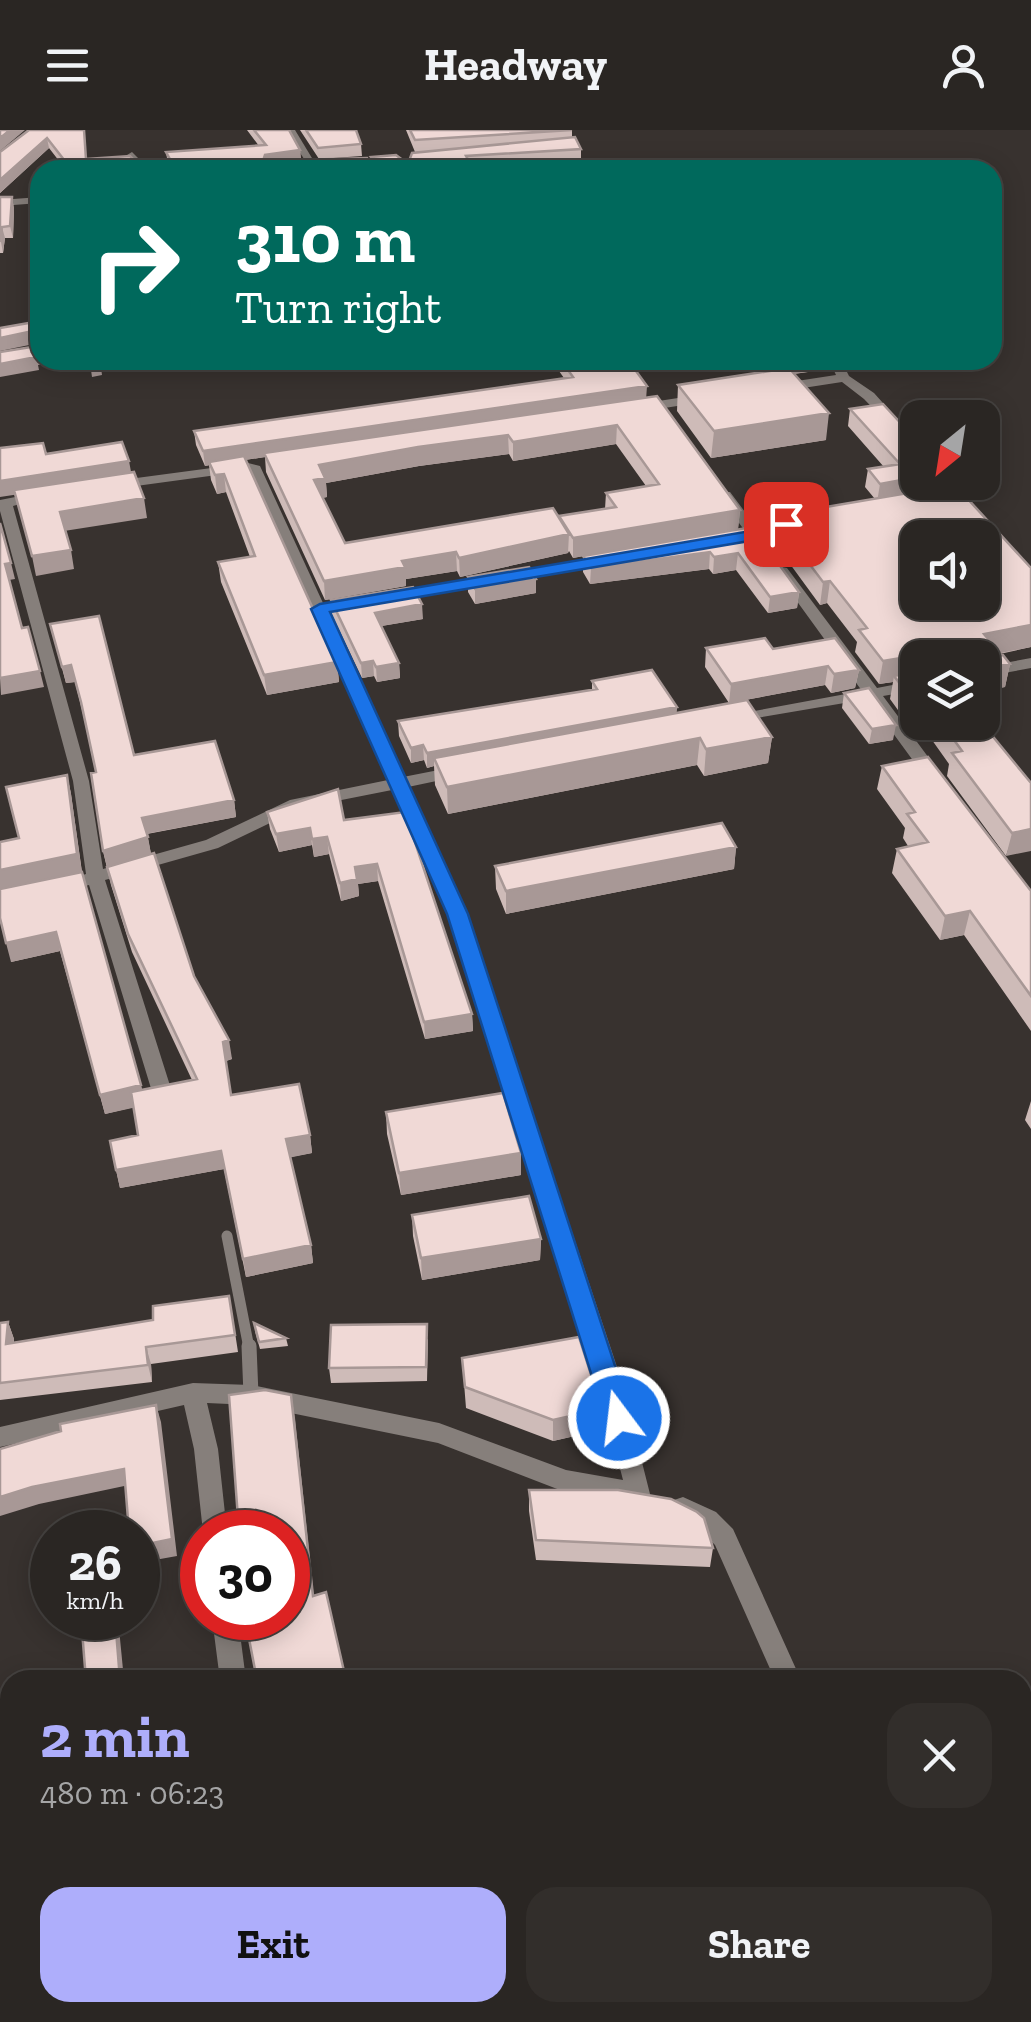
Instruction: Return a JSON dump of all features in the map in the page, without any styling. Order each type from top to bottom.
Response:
[{"type":"street","points":[[290,130],[310,160]]},
{"type":"street","points":[[132,155],[136,160]]},
{"type":"street","points":[[0,203],[30,201]]},
{"type":"street","points":[[840,370],[900,431]]},
{"type":"street","points":[[752,391],[844,378]]},
{"type":"street","points":[[650,390],[671,420]]},
{"type":"street","points":[[622,410],[716,396]]},
{"type":"street","points":[[102,486],[262,465],[329,607],[457,914],[609,1379],[638,1494]]},
{"type":"street","points":[[715,482],[940,786]]},
{"type":"street","points":[[52,494],[2,503],[81,781],[96,880],[162,1095]]},
{"type":"street","points":[[376,599],[622,558]]},
{"type":"street","points":[[1000,668],[1031,662]]},
{"type":"street","points":[[722,722],[900,688]]},
{"type":"street","points":[[38,892],[96,880],[212,844],[296,804],[476,768]]},
{"type":"street","points":[[0,1437],[193,1393],[252,1394],[439,1433],[565,1481],[638,1494],[681,1507],[706,1520],[724,1538],[783,1670]]},
{"type":"street","points":[[193,1393],[206,1449],[213,1510]]},
{"type":"street","points":[[227,1640],[231,1670]]},
{"type":"lane","points":[[227,1236],[249,1347],[252,1394]]},
{"type":"building","points":[[29,130],[84,130],[86,159],[130,156],[134,160],[64,160],[47,138],[0,180],[0,152]]},
{"type":"building","points":[[254,130],[289,130],[300,150],[265,155],[263,160],[170,160],[166,152],[266,145]]},
{"type":"building","points":[[306,130],[356,130],[361,144],[318,148]]},
{"type":"building","points":[[410,130],[572,130],[415,140]]},
{"type":"building","points":[[575,137],[581,149],[466,156],[468,160],[409,160],[412,153]]},
{"type":"building","points":[[396,155],[403,160],[371,157]]},
{"type":"building","points":[[367,158],[368,160],[298,160]]},
{"type":"building","points":[[0,197],[12,197],[10,226],[2,227],[0,242]]},
{"type":"building","points":[[30,323],[30,332],[0,338],[0,328]]},
{"type":"building","points":[[30,347],[30,358],[0,364],[0,352]]},
{"type":"building","points":[[568,370],[635,370],[647,386],[203,451],[194,431],[573,377]]},
{"type":"building","points":[[791,370],[829,413],[714,431],[678,385]]},
{"type":"building","points":[[657,396],[740,510],[573,538],[559,516],[616,507],[606,493],[659,484],[617,425],[513,442],[508,435],[418,447],[319,465],[325,478],[314,480],[345,543],[553,508],[569,534],[459,558],[456,552],[402,561],[405,567],[324,581],[264,453]]},
{"type":"building","points":[[883,404],[900,422],[900,464],[850,409]]},
{"type":"building","points":[[122,442],[129,461],[0,481],[0,448],[43,443],[46,454]]},
{"type":"building","points":[[244,456],[337,662],[264,675],[218,562],[255,556],[224,474],[215,475],[209,462]]},
{"type":"building","points":[[900,464],[900,480],[880,484],[868,469]]},
{"type":"building","points":[[134,472],[144,498],[60,512],[71,550],[32,556],[14,490]]},
{"type":"building","points":[[900,494],[900,500],[969,500],[987,520],[900,520],[900,620],[1000,620],[1000,534],[1031,568],[1031,625],[984,634],[989,640],[900,640],[900,658],[883,661],[859,630],[867,628],[830,581],[823,582],[773,516]]},
{"type":"building","points":[[0,523],[11,563],[5,564],[22,628],[28,627],[40,671],[0,678]]},
{"type":"building","points":[[752,527],[799,592],[770,597],[738,553],[714,557],[710,552],[591,568],[583,556]]},
{"type":"building","points":[[529,567],[536,579],[475,589],[468,577]]},
{"type":"building","points":[[413,587],[422,604],[375,613],[399,663],[376,667],[373,661],[361,663],[331,600]]},
{"type":"building","points":[[99,616],[134,755],[215,741],[234,800],[142,818],[148,837],[103,851],[91,773],[96,772],[81,702],[71,665],[62,667],[50,624]]},
{"type":"building","points":[[765,638],[773,649],[835,638],[859,670],[834,674],[828,666],[731,684],[706,648]]},
{"type":"building","points":[[1000,655],[1003,655],[1010,664],[1000,666]]},
{"type":"building","points":[[652,670],[677,707],[427,753],[423,745],[411,748],[398,721],[597,689],[592,681]]},
{"type":"building","points":[[869,688],[896,725],[872,729],[844,693]]},
{"type":"building","points":[[747,700],[772,737],[706,749],[700,738],[447,787],[434,758]]},
{"type":"building","points":[[954,740],[996,740],[1031,783],[1031,829],[1012,833],[952,753],[962,751]]},
{"type":"building","points":[[928,757],[1031,891],[1031,996],[970,911],[945,916],[897,849],[928,842],[907,814],[915,812],[882,766]]},
{"type":"building","points":[[67,775],[77,854],[0,870],[0,842],[19,838],[6,787]]},
{"type":"building","points":[[338,789],[344,820],[405,812],[472,1014],[424,1022],[377,864],[355,867],[357,879],[340,883],[327,837],[312,839],[310,828],[276,834],[267,812]]},
{"type":"building","points":[[722,823],[736,847],[506,891],[495,866]]},
{"type":"building","points":[[154,853],[194,976],[229,1040],[223,1042],[231,1095],[299,1084],[310,1135],[286,1139],[311,1245],[243,1259],[221,1151],[116,1170],[110,1141],[138,1135],[131,1092],[197,1079],[128,934],[107,867]]},
{"type":"building","points":[[82,872],[141,1085],[100,1095],[56,932],[6,943],[0,918],[0,889]]},
{"type":"building","points":[[503,1093],[521,1153],[399,1173],[386,1112]]},
{"type":"building","points":[[529,1196],[541,1239],[421,1258],[412,1215]]},
{"type":"building","points":[[229,1296],[235,1335],[146,1347],[148,1365],[0,1383],[0,1323],[8,1322],[6,1344],[153,1320],[153,1306]]},
{"type":"building","points":[[254,1323],[286,1338],[259,1342]]},
{"type":"building","points":[[427,1324],[426,1367],[329,1368],[331,1325]]},
{"type":"building","points":[[579,1337],[602,1409],[553,1420],[465,1387],[462,1358]]},
{"type":"building","points":[[265,1390],[291,1395],[304,1510],[237,1510],[229,1395]]},
{"type":"building","points":[[156,1405],[172,1539],[160,1541],[160,1510],[127,1510],[124,1469],[0,1497],[0,1449],[61,1431],[60,1424]]},
{"type":"building","points":[[529,1490],[618,1490],[671,1499],[704,1518],[713,1548],[536,1540]]},
{"type":"building","points":[[310,1569],[313,1596],[326,1592],[344,1670],[255,1670],[249,1640],[310,1640]]},
{"type":"building","points":[[83,1640],[117,1640],[119,1670],[85,1670]]},
{"type":"route","points":[[619,1418],[457,914],[401,782],[320,609],[755,535],[752,530],[786,524]]}]
